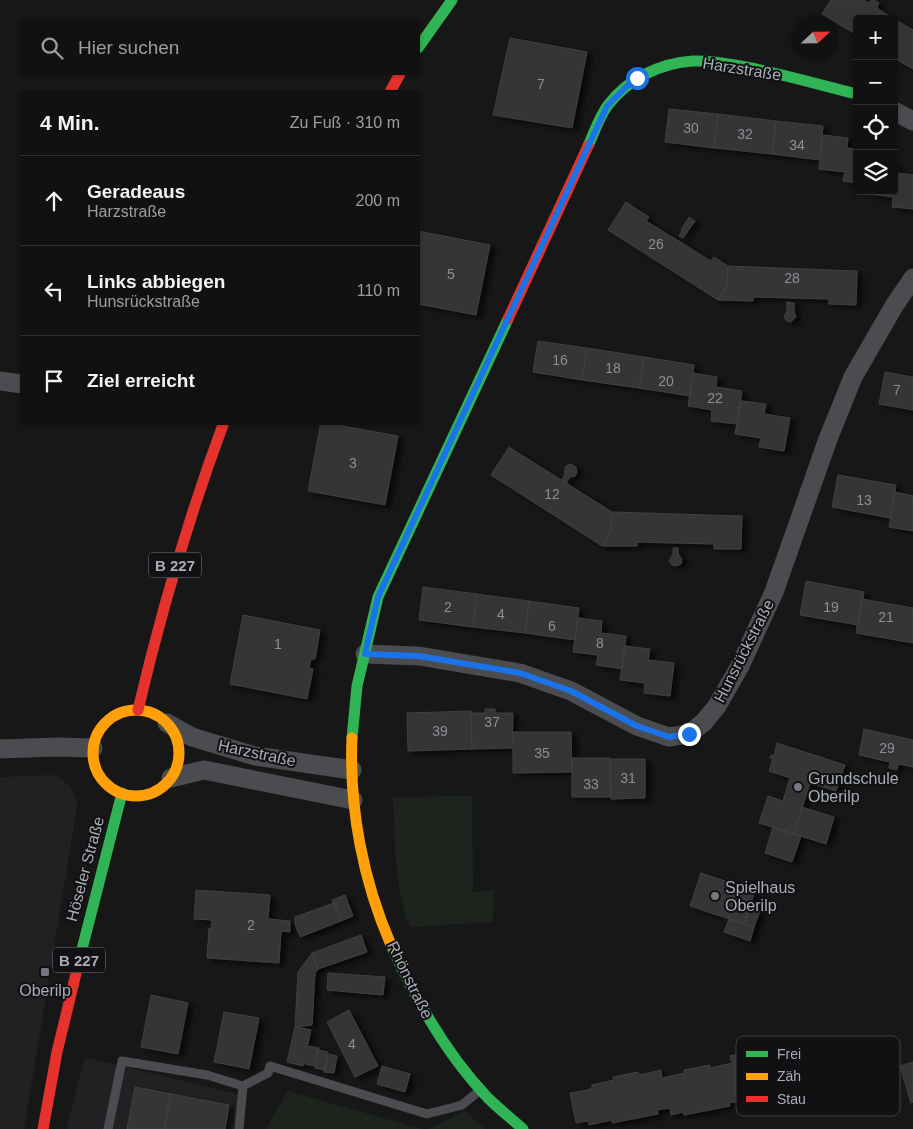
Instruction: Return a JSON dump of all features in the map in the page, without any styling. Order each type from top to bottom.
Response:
[{"type":"street","points":[[420,45],[452,0]]},
{"type":"street","name":"Harzstraße","points":[[167,723],[192,737],[352,785],[353,714],[378,597],[607,106],[637,78],[664,66],[693,61],[723,63],[760,70],[853,93]]},
{"type":"street","points":[[391,90],[399,75]]},
{"type":"street","points":[[898,113],[913,120]]},
{"type":"street","name":"Hunsrückstraße","points":[[365,654],[419,656],[520,673],[571,691],[637,726],[669,737],[689,734],[704,722],[717,706],[740,666],[774,592],[828,439],[853,377],[894,306],[913,278]]},
{"type":"street","points":[[0,381],[20,384]]},
{"type":"street","name":"B 227","points":[[138,710],[173,570],[200,486],[223,425]]},
{"type":"street","points":[[138,710],[157,716],[167,723],[174,733],[178,744],[177,762],[171,778],[152,793],[141,796],[122,794],[107,785],[99,775],[94,763],[93,748],[95,738],[101,727],[121,713],[138,710]]},
{"type":"street","points":[[0,750],[56,747],[93,748]]},
{"type":"street","points":[[171,778],[204,770],[352,785]]},
{"type":"street","name":"Rhönstraße","points":[[352,785],[358,832],[368,876],[382,920],[405,976],[433,1028],[464,1070],[500,1111],[523,1129]]},
{"type":"street","name":"Höseler Straße","points":[[43,1129],[57,1052],[122,794]]},
{"type":"lane","points":[[108,1129],[122,1061],[207,1076],[243,1086],[268,1073],[270,1066],[427,1114],[462,1105],[481,1090]]},
{"type":"lane","points":[[238,1129],[243,1086]]},
{"type":"shaded area","points":[[53,775],[60,778],[70,787],[77,805],[76,814],[24,1129],[0,1129],[0,777]]},
{"type":"shaded area","points":[[472,796],[473,892],[494,890],[493,922],[410,927],[398,880],[393,797]]},
{"type":"shaded area","points":[[85,1057],[240,1095],[234,1129],[67,1129]]},
{"type":"shaded area","points":[[288,1091],[422,1129],[266,1129]]},
{"type":"shaded area","points":[[464,1111],[485,1129],[429,1129]]},
{"type":"building","points":[[831,0],[863,0],[869,3],[871,0],[874,0],[879,3],[877,8],[888,15],[853,15],[853,33],[838,24],[838,15],[822,14]]},
{"type":"building","points":[[898,21],[913,30],[913,69],[898,60]]},
{"type":"building","points":[[510,38],[587,52],[572,128],[493,115]]},
{"type":"building","points":[[669,109],[718,114],[714,148],[665,142]]},
{"type":"building","points":[[718,114],[776,121],[772,154],[714,148]]},
{"type":"building","points":[[776,121],[823,126],[820,160],[772,154]]},
{"type":"building","points":[[823,135],[848,138],[847,148],[853,149],[853,182],[843,181],[845,172],[819,169]]},
{"type":"building","points":[[898,173],[913,175],[913,209],[892,207],[893,197],[876,195],[898,195]]},
{"type":"building","points":[[626,202],[649,217],[646,221],[711,261],[714,257],[728,266],[727,286],[718,300],[608,230]]},
{"type":"building","points":[[689,217],[695,221],[683,238],[679,236]]},
{"type":"building","points":[[420,231],[490,245],[476,315],[420,304]]},
{"type":"building","points":[[728,266],[857,271],[856,305],[829,304],[829,299],[753,297],[753,301],[718,300],[727,286]]},
{"type":"building","points":[[787,302],[794,303],[796,317],[791,322],[787,321],[784,317],[787,311]]},
{"type":"building","points":[[538,341],[587,348],[582,380],[533,372]]},
{"type":"building","points":[[587,348],[644,357],[639,388],[582,380]]},
{"type":"building","points":[[644,357],[694,365],[690,396],[639,388]]},
{"type":"building","points":[[885,372],[913,377],[913,410],[879,404]]},
{"type":"building","points":[[693,373],[717,377],[716,387],[742,391],[737,424],[711,421],[712,410],[688,406]]},
{"type":"building","points":[[741,401],[766,404],[764,414],[790,418],[784,451],[759,447],[761,438],[735,434]]},
{"type":"building","points":[[320,425],[338,425],[398,436],[385,505],[308,491]]},
{"type":"building","points":[[509,447],[612,512],[611,531],[602,546],[491,475]]},
{"type":"building","points":[[570,464],[576,467],[577,472],[566,483],[562,480],[565,474],[565,467]]},
{"type":"building","points":[[838,475],[896,485],[890,518],[832,507]]},
{"type":"building","points":[[895,492],[913,496],[913,531],[889,527]]},
{"type":"building","points":[[612,512],[742,516],[741,549],[714,549],[714,544],[637,542],[637,546],[602,546],[611,531]]},
{"type":"building","points":[[673,548],[678,548],[678,554],[682,559],[681,564],[676,566],[672,565],[669,561],[673,554]]},
{"type":"building","points":[[806,581],[864,592],[858,625],[800,615]]},
{"type":"building","points":[[423,587],[477,594],[473,627],[419,620]]},
{"type":"building","points":[[477,594],[529,601],[525,633],[473,627]]},
{"type":"building","points":[[862,599],[913,608],[913,643],[856,633]]},
{"type":"building","points":[[529,601],[579,608],[575,640],[525,633]]},
{"type":"building","points":[[243,615],[320,630],[315,659],[311,659],[309,668],[313,669],[307,699],[230,684]]},
{"type":"building","points":[[578,618],[602,621],[601,633],[626,636],[622,669],[596,665],[598,655],[573,652]]},
{"type":"building","points":[[625,646],[650,649],[648,660],[674,663],[670,696],[644,693],[645,683],[620,680]]},
{"type":"building","points":[[485,709],[495,709],[495,713],[513,713],[512,748],[472,749],[471,713],[485,713]]},
{"type":"building","points":[[471,711],[472,749],[408,751],[407,713]]},
{"type":"building","points":[[864,729],[913,740],[913,767],[898,764],[897,770],[889,768],[890,762],[859,755]]},
{"type":"building","points":[[513,732],[571,732],[572,772],[513,773]]},
{"type":"building","name":"Grundschule Oberilp","points":[[777,743],[845,765],[836,791],[810,783],[794,834],[759,823],[768,796],[783,801],[790,778],[769,771],[773,758],[770,758],[771,755],[774,756]]},
{"type":"building","points":[[572,758],[610,758],[611,797],[572,797]]},
{"type":"building","points":[[610,759],[645,759],[645,798],[611,799]]},
{"type":"building","points":[[802,807],[834,817],[826,844],[794,834]]},
{"type":"building","points":[[773,827],[801,836],[792,862],[765,853]]},
{"type":"building","name":"Spielhaus Oberilp","points":[[701,873],[740,886],[729,919],[690,906]]},
{"type":"building","points":[[740,886],[755,891],[744,924],[729,919]]},
{"type":"building","points":[[196,890],[270,895],[268,919],[290,921],[290,932],[281,931],[279,963],[207,958],[209,928],[211,929],[212,920],[194,919]]},
{"type":"building","points":[[345,895],[353,916],[341,921],[332,900]]},
{"type":"building","points":[[334,903],[341,921],[300,937],[295,924],[295,917]]},
{"type":"building","points":[[749,907],[760,911],[754,927],[744,924]]},
{"type":"building","points":[[729,919],[754,927],[750,941],[724,932]]},
{"type":"building","points":[[361,935],[367,952],[318,969],[312,953]]},
{"type":"building","points":[[312,953],[318,969],[315,973],[312,1025],[295,1027],[298,972]]},
{"type":"building","points":[[328,973],[385,977],[383,995],[327,990]]},
{"type":"building","points":[[151,995],[188,1003],[178,1054],[141,1047]]},
{"type":"building","points":[[349,1010],[378,1066],[355,1077],[327,1022]]},
{"type":"building","points":[[224,1012],[259,1018],[249,1069],[214,1062]]},
{"type":"building","points":[[295,1027],[311,1030],[303,1066],[287,1062]]},
{"type":"building","points":[[309,1046],[319,1048],[315,1066],[305,1064]]},
{"type":"building","points":[[318,1050],[328,1052],[324,1070],[315,1068]]},
{"type":"building","points":[[328,1054],[337,1056],[334,1073],[324,1072]]},
{"type":"building","points":[[736,1055],[736,1102],[729,1103],[730,1106],[684,1115],[683,1112],[671,1115],[670,1108],[657,1110],[658,1114],[612,1123],[612,1120],[589,1125],[588,1121],[576,1123],[570,1093],[588,1090],[592,1088],[592,1085],[614,1080],[613,1077],[638,1072],[639,1075],[661,1070],[662,1078],[684,1073],[684,1070],[710,1065],[710,1068],[732,1063],[730,1056]]},
{"type":"building","points":[[913,1062],[913,1102],[911,1103],[900,1066]]},
{"type":"building","points":[[382,1066],[410,1074],[405,1092],[377,1084]]},
{"type":"building","points":[[135,1087],[171,1094],[164,1129],[127,1129]]},
{"type":"building","points":[[171,1094],[229,1105],[225,1129],[164,1129]]},
{"type":"traffic: fast","points":[[420,45],[452,0]]},
{"type":"traffic: fast","points":[[588,146],[599,120],[608,105],[625,87],[657,69],[681,62],[706,61],[733,65],[774,73],[853,93]]},
{"type":"traffic: fast","points":[[352,738],[357,686],[378,597],[508,319]]},
{"type":"traffic: fast","points":[[81,953],[122,793]]},
{"type":"traffic: fast","points":[[391,945],[411,986],[445,1045],[488,1098],[523,1129]]},
{"type":"traffic: slow","points":[[136,710],[160,717],[172,729],[179,753],[172,777],[160,789],[136,796],[112,789],[100,777],[93,753],[100,729],[112,717],[136,710]]},
{"type":"traffic: slow","points":[[352,738],[353,791],[360,844],[373,896],[391,945]]},
{"type":"traffic: jam","points":[[391,90],[399,75]]},
{"type":"traffic: jam","points":[[508,319],[588,146]]},
{"type":"traffic: jam","points":[[138,710],[177,564],[223,425]]},
{"type":"traffic: jam","points":[[43,1129],[57,1052],[81,953]]},
{"type":"place","name":"Grundschule Oberilp","points":[[798,787]]},
{"type":"place","name":"Spielhaus Oberilp","points":[[715,896]]},
{"type":"place","name":"Oberilp","points":[[45,972]]},
{"type":"route","points":[[637,78],[607,106],[378,597],[365,654],[419,656],[520,673],[571,691],[637,726],[669,737],[689,734]]}]
